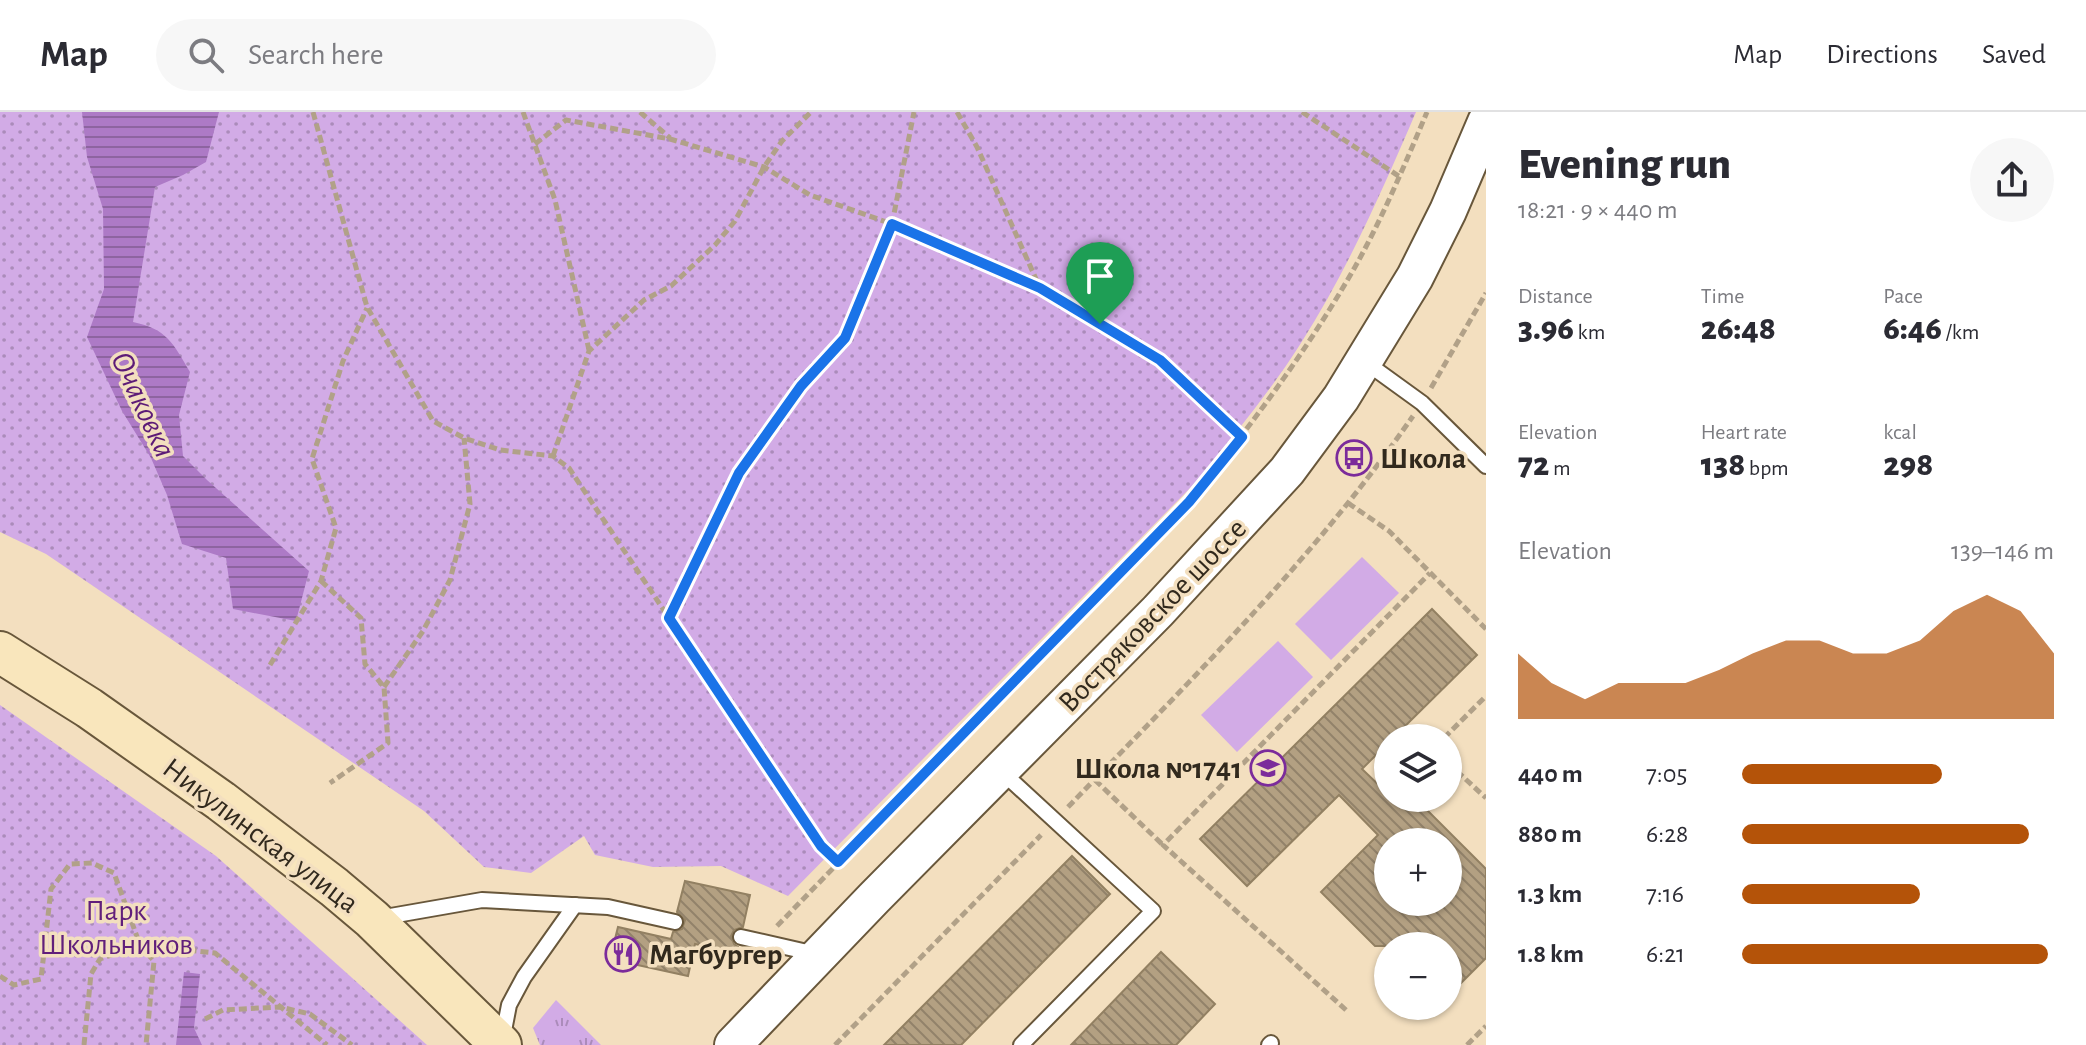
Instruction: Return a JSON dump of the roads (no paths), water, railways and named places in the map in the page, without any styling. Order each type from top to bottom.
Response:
[{"type":"main road","name":"Никулинская улица","points":[[0,652],[89,708],[221,801],[372,919],[501,1045]]},
{"type":"street","name":"Востряковское шоссе","points":[[733,1045],[1238,527],[1287,471],[1341,398],[1415,277],[1448,211],[1486,122]]},
{"type":"lane","points":[[1364,361],[1422,403],[1486,466]]},
{"type":"lane","points":[[1001,771],[1153,911],[1021,1045]]},
{"type":"lane","points":[[372,919],[482,900],[608,907],[675,922]]},
{"type":"lane","points":[[501,1045],[509,1005],[524,977],[575,905]]},
{"type":"lane","points":[[741,937],[820,955]]},
{"type":"water","name":"Очаковка","points":[[82,112],[219,112],[206,162],[155,187],[133,322],[154,329],[168,339],[190,372],[179,415],[183,456],[309,571],[296,621],[233,609],[226,558],[182,544],[167,495],[151,458],[122,411],[87,337],[104,289],[103,209],[87,157]]},
{"type":"water","points":[[184,972],[200,974],[194,1028],[202,1045],[176,1045]]},
{"type":"place","name":"Школа","points":[[1354,458]]},
{"type":"place","name":"Школа №1741","points":[[1268,768]]},
{"type":"place","name":"Магбургер","points":[[623,954]]},
{"type":"park label","name":"Парк Школьников","points":[[116,927]]}]
